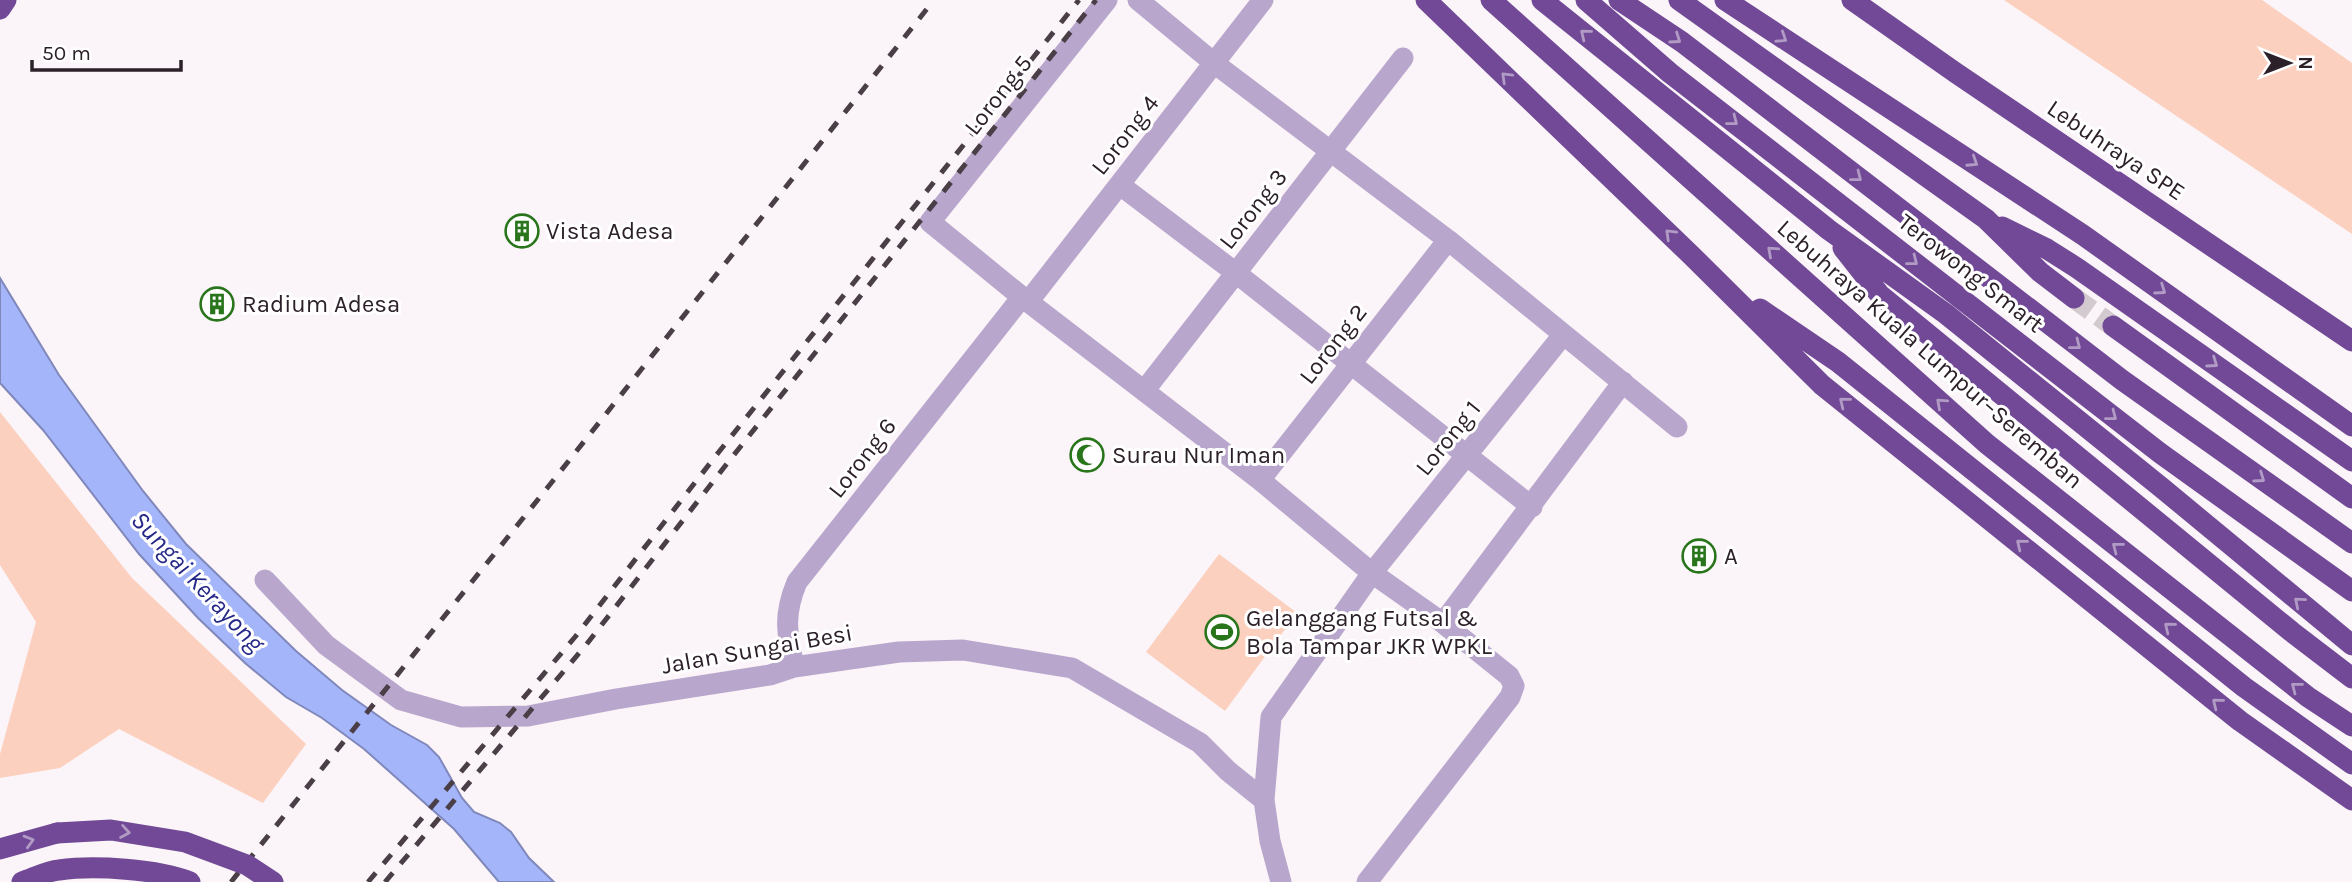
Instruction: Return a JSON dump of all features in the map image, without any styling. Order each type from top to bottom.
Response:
[{"type":"highway","points":[[0,7],[5,0]]},
{"type":"highway","points":[[1426,0],[1822,385],[2240,722],[2352,800]]},
{"type":"highway","name":"Lebuhraya Kuala Lumpur–Seremban","points":[[1492,0],[1987,444],[2308,696],[2352,726]]},
{"type":"highway","name":"Terowong Smart","points":[[1542,0],[1829,230],[1957,323],[2352,645]]},
{"type":"highway","name":"Terowong Smart","points":[[1586,0],[1670,73],[2116,419],[2352,591]]},
{"type":"highway","points":[[1619,0],[1682,42],[2122,380],[2352,543]]},
{"type":"highway","points":[[1679,0],[1986,219],[2040,272],[2074,298]]},
{"type":"highway","points":[[1725,0],[2083,235],[2352,426]]},
{"type":"highway","name":"Lebuhraya SPE","points":[[1852,0],[1956,74],[2352,341]]},
{"type":"highway","name":"Lebuhraya SPE","points":[[1877,0],[2352,324]]},
{"type":"highway","points":[[1986,219],[2047,249],[2077,268],[2352,461]]},
{"type":"highway","name":"Terowong Smart","points":[[1829,230],[1880,295],[2352,678]]},
{"type":"highway","points":[[1719,282],[1838,362],[2245,687],[2352,764]]},
{"type":"highway","points":[[2113,326],[2352,498]]},
{"type":"highway","name":"Terowong Smart","points":[[2331,578],[2352,599]]},
{"type":"highway","points":[[0,849],[57,833],[111,830],[185,842],[247,865],[273,882]]},
{"type":"highway","points":[[22,882],[57,870],[132,869],[190,882]]},
{"type":"street","name":"Lorong 5","points":[[1025,300],[930,222],[1107,0]]},
{"type":"street","points":[[1138,0],[1214,63],[1448,240],[1677,427]]},
{"type":"street","name":"Lorong 4","points":[[1025,300],[1120,185],[1263,0]]},
{"type":"street","name":"Lorong 3","points":[[1144,391],[1403,58]]},
{"type":"street","points":[[1120,185],[1237,273],[1532,507]]},
{"type":"street","name":"Lorong 2","points":[[1260,480],[1448,240]]},
{"type":"street","points":[[1025,300],[1260,480],[1372,573],[1443,623],[1508,676],[1514,686],[1510,697],[1367,882]]},
{"type":"street","name":"Lorong 6","points":[[794,667],[786,625],[789,603],[797,582],[1025,300]]},
{"type":"street","name":"Lorong 1","points":[[1372,573],[1563,335]]},
{"type":"street","points":[[1443,623],[1623,382]]},
{"type":"street","points":[[1281,882],[1270,841],[1264,800],[1271,717],[1372,573]]},
{"type":"street","name":"Jalan Sungai Besi","points":[[265,580],[326,645],[401,700],[461,717],[528,716],[770,675],[794,667],[899,653],[963,650],[1072,668],[1200,743],[1228,771],[1264,800]]},
{"type":"shaded area","points":[[2004,0],[2262,0],[2352,63],[2352,234]]},
{"type":"shaded area","points":[[0,412],[132,578],[306,744],[263,803],[119,729],[60,768],[0,778],[0,754],[36,622],[0,565]]},
{"type":"shaded area","name":"Gelanggang Futsal & Bola Tampar JKR WPKL","points":[[1219,554],[1297,613],[1225,711],[1146,652]]},
{"type":"water","name":"Sungai Kerayong","points":[[0,278],[59,375],[143,491],[186,544],[296,651],[342,690],[391,725],[427,745],[439,757],[462,798],[474,812],[500,823],[511,832],[529,858],[554,882],[499,882],[454,829],[364,749],[322,718],[286,697],[245,663],[198,618],[139,554],[43,430],[0,383]]},
{"type":"tunnel","points":[[2074,298],[2113,326]]},
{"type":"railway","points":[[231,882],[934,0]]},
{"type":"railway","points":[[368,882],[575,637],[1079,0]]},
{"type":"railway","points":[[385,882],[586,645],[1096,0]]},
{"type":"place","name":"Vista Adesa","points":[[522,231]]},
{"type":"place","name":"Radium Adesa","points":[[217,304]]},
{"type":"place","name":"Surau Nur Iman","points":[[1087,455]]},
{"type":"place","name":"A","points":[[1699,556]]},
{"type":"place","name":"Gelanggang Futsal & Bola Tampar JKR WPKL","points":[[1222,632]]}]
